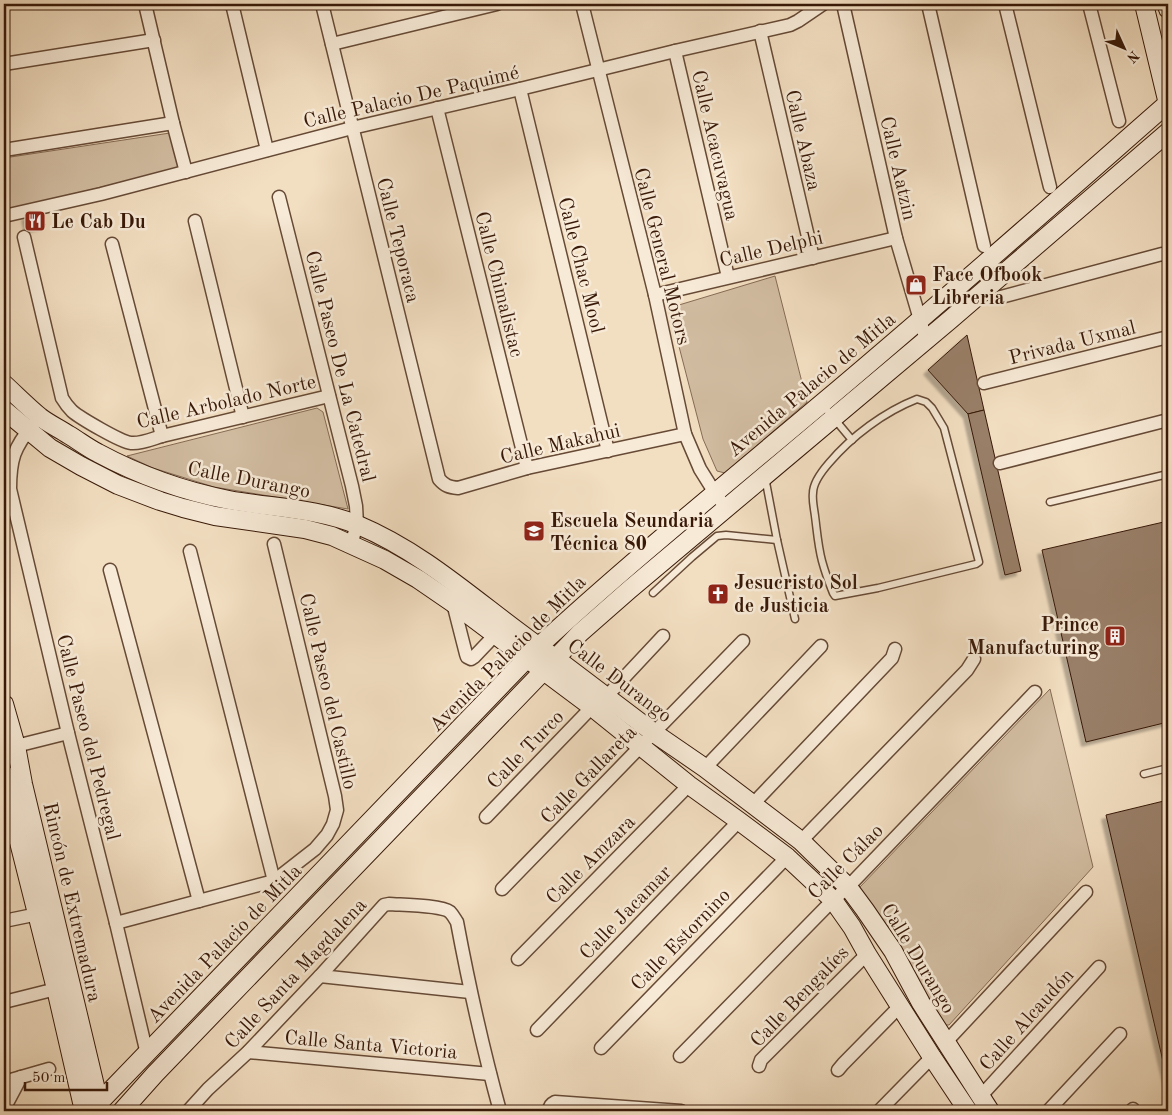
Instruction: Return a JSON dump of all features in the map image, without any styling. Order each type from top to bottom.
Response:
[{"type":"main road","points":[[1144,4],[1168,104]]},
{"type":"main road","points":[[1167,4],[1168,9]]},
{"type":"main road","name":"Avenida Palacio de Mitla","points":[[94,1109],[532,653],[576,611],[822,404],[1168,104]]},
{"type":"main road","name":"Avenida Palacio de Mitla","points":[[122,1111],[162,1067],[587,627],[687,551],[726,508],[926,340],[1168,132]]},
{"type":"main road","name":"Calle Durango","points":[[4,384],[40,417],[97,453],[141,474],[186,490],[230,500],[326,515],[357,524],[389,540],[423,561],[472,596],[532,653],[543,672],[654,733],[705,768],[801,841],[848,887],[893,951],[921,1003],[985,1104]]},
{"type":"main road","name":"Calle Durango","points":[[4,410],[50,448],[118,484],[160,501],[214,516],[304,529],[332,536],[385,560],[418,579],[495,635],[532,653],[555,658],[640,747],[786,857],[833,900],[967,1110]]},
{"type":"main road","name":"Rincón de Extremadura","points":[[4,704],[16,746],[9,781],[11,838],[38,914],[56,990],[94,1109]]},
{"type":"main road","name":"Rincón de Extremadura","points":[[9,781],[94,1109]]},
{"type":"street","points":[[145,4],[186,172]]},
{"type":"street","points":[[232,4],[266,150]]},
{"type":"street","name":"Calle Teporaca","points":[[322,4],[439,479],[444,485]]},
{"type":"street","points":[[332,44],[497,4]]},
{"type":"street","name":"Calle General Motors","points":[[582,4],[655,295],[685,434],[700,469],[726,508]]},
{"type":"street","name":"Calle Palacio De Paquimé","points":[[4,216],[101,194],[352,128],[520,89],[675,50],[790,25],[823,4]]},
{"type":"street","name":"Calle Aatzin","points":[[842,4],[896,238],[926,340]]},
{"type":"street","points":[[928,4],[984,246]]},
{"type":"street","points":[[1006,4],[1050,187]]},
{"type":"street","points":[[1089,4],[1118,121]]},
{"type":"street","name":"Calle Abaza","points":[[760,31],[813,258]]},
{"type":"street","points":[[4,64],[154,40]]},
{"type":"street","name":"Calle Acacuvagua","points":[[675,50],[728,277]]},
{"type":"street","name":"Calle Chac Mool","points":[[520,89],[608,451]]},
{"type":"street","name":"Calle Chimalistac","points":[[437,108],[527,468]]},
{"type":"street","points":[[4,150],[173,123]]},
{"type":"street","name":"Calle Paseo De La Catedral","points":[[279,197],[352,486],[357,524],[351,545]]},
{"type":"street","points":[[195,221],[244,417]]},
{"type":"street","name":"Calle Arbolado Norte","points":[[24,237],[62,398],[74,413],[115,437],[131,443],[139,443],[329,396]]},
{"type":"street","name":"Calle Delphi","points":[[655,295],[896,238]]},
{"type":"street","points":[[112,244],[162,436]]},
{"type":"street","points":[[1001,297],[1162,254],[1168,256]]},
{"type":"street","name":"Privada Uxmal","points":[[984,383],[1168,337]]},
{"type":"street","name":"Calle Paseo del Pedregal","points":[[40,417],[13,454],[10,471],[10,489],[147,1054]]},
{"type":"street","points":[[1000,463],[1168,420]]},
{"type":"street","name":"Calle Makahui","points":[[444,485],[450,488],[458,488],[527,468],[685,434]]},
{"type":"street","name":"Calle Paseo del Castillo","points":[[116,923],[274,881],[315,849],[327,835],[333,824],[337,810],[336,796],[274,544]]},
{"type":"street","points":[[190,551],[274,881]]},
{"type":"street","points":[[110,570],[199,901]]},
{"type":"street","points":[[452,603],[466,654],[469,658],[474,657],[495,635]]},
{"type":"street","name":"Calle Turco","points":[[486,817],[664,636]]},
{"type":"street","name":"Calle Gallareta","points":[[502,889],[742,641]]},
{"type":"street","points":[[705,768],[821,646]]},
{"type":"street","points":[[752,804],[892,658],[895,649]]},
{"type":"street","points":[[801,841],[967,670],[974,658]]},
{"type":"street","name":"Calle Cálao","points":[[680,1056],[848,887],[1035,692]]},
{"type":"street","points":[[16,746],[68,733]]},
{"type":"street","name":"Calle Amzara","points":[[518,959],[690,785]]},
{"type":"street","name":"Calle Jacamar","points":[[538,1030],[739,820]]},
{"type":"street","name":"Calle Estornino","points":[[601,1048],[786,857]]},
{"type":"street","points":[[946,1042],[1086,892]]},
{"type":"street","name":"Calle Santa Magdalena","points":[[188,1111],[208,1089],[248,1052],[384,905],[389,904],[441,908],[451,913],[456,922],[470,992],[500,1111]]},
{"type":"street","points":[[4,921],[38,914]]},
{"type":"street","name":"Calle Bengalíes","points":[[759,1066],[761,1060],[867,954]]},
{"type":"street","name":"Calle Alcaudón","points":[[985,1104],[1099,967]]},
{"type":"street","points":[[320,976],[470,992]]},
{"type":"street","points":[[4,1002],[56,990]]},
{"type":"street","points":[[838,1070],[900,1006]]},
{"type":"street","points":[[1048,1111],[1120,1034]]},
{"type":"street","name":"Calle Santa Victoria","points":[[248,1052],[490,1074]]},
{"type":"street","points":[[879,1111],[932,1057]]},
{"type":"street","points":[[4,1082],[49,1069]]},
{"type":"street","points":[[4,1109],[21,1077]]},
{"type":"street","points":[[553,1107],[682,1111]]},
{"type":"lane","points":[[917,399],[926,402],[932,408],[944,428],[978,564],[837,597],[834,595],[822,562],[812,492],[816,480],[822,472],[839,451],[852,440],[876,421],[906,403],[917,399]]},
{"type":"lane","points":[[822,404],[852,440]]},
{"type":"lane","points":[[1050,502],[1168,474]]},
{"type":"lane","points":[[765,476],[795,620]]},
{"type":"lane","points":[[653,594],[687,551],[717,536],[726,535],[777,540]]},
{"type":"lane","points":[[1144,774],[1168,768]]},
{"type":"shaded area","points":[[170,133],[179,168],[4,211],[4,158]]},
{"type":"shaded area","points":[[775,276],[807,402],[725,473],[717,471],[703,439],[669,308]]},
{"type":"shaded area","points":[[317,408],[323,412],[348,509],[214,487],[153,468],[127,456]]},
{"type":"shaded area","points":[[1050,689],[1093,867],[949,1025],[943,1025],[859,888]]},
{"type":"building","name":"Le Cab Du","points":[[41,212],[45,225],[29,229],[26,216]]},
{"type":"building","points":[[967,335],[984,410],[968,414],[928,370]]},
{"type":"building","points":[[984,410],[1021,571],[1005,575],[968,414]]},
{"type":"building","name":"Prince Manufacturing","points":[[1168,521],[1168,722],[1086,742],[1042,550]]},
{"type":"building","points":[[1168,800],[1168,1083],[1106,815]]},
{"type":"place","name":"Le Cab Du","points":[[35,221]]},
{"type":"place","name":"Face Ofbook Libreria","points":[[916,285]]},
{"type":"place","name":"Escuela Seundaria Técnica 80","points":[[534,531]]},
{"type":"place","name":"Jesucristo Sol de Justicia","points":[[718,594]]},
{"type":"place","name":"Prince Manufacturing","points":[[1115,636]]}]
